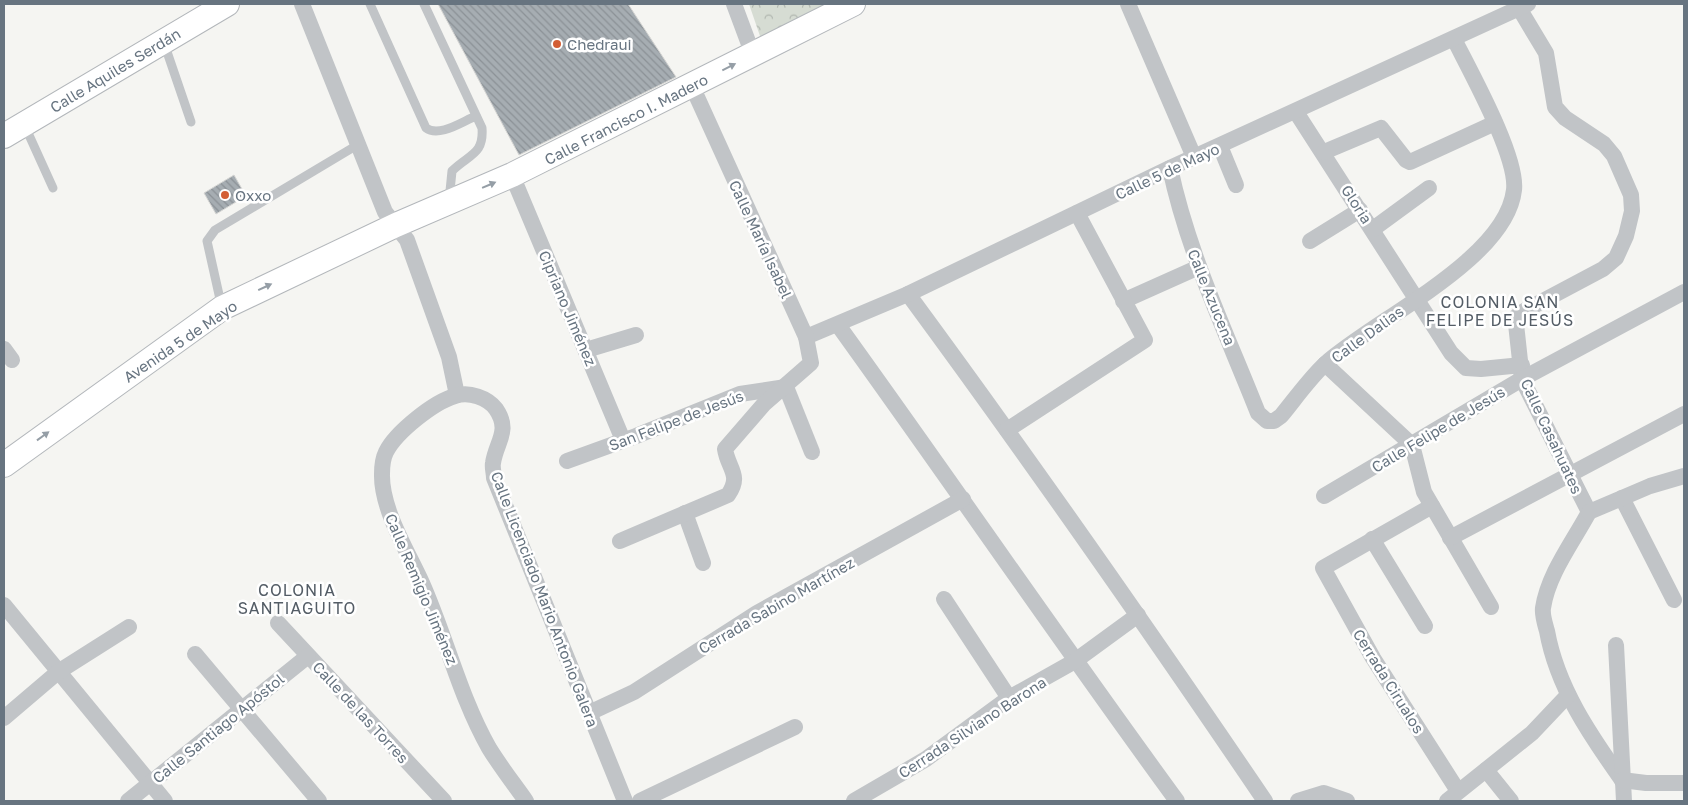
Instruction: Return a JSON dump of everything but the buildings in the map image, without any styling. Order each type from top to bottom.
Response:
[{"type":"main road","name":"Calle Aquiles Serdán","points":[[4,136],[227,4]]},
{"type":"main road","name":"Calle Francisco I. Madero","points":[[396,225],[512,175],[853,4]]},
{"type":"main road","name":"Avenida 5 de Mayo","points":[[4,465],[222,308],[396,225]]},
{"type":"street","points":[[302,4],[385,212],[407,240],[449,357],[457,395]]},
{"type":"street","points":[[734,4],[752,55]]},
{"type":"street","points":[[1128,4],[1194,157]]},
{"type":"street","name":"Calle 5 de Mayo","points":[[806,337],[908,294],[1170,168],[1296,112],[1523,6]]},
{"type":"street","name":"Calle Casahuates","points":[[1523,6],[1546,53],[1555,107],[1565,118],[1604,144],[1614,156],[1631,196],[1632,211],[1626,236],[1616,258],[1603,269],[1517,316],[1516,324],[1522,372],[1569,475],[1589,512]]},
{"type":"street","name":"Calle Dalias","points":[[1267,421],[1274,421],[1280,416],[1325,364],[1458,270],[1486,245],[1507,214],[1514,190],[1512,169],[1495,123],[1454,39]]},
{"type":"street","name":"Calle María Isabel","points":[[692,86],[806,337],[811,363],[786,387]]},
{"type":"street","name":"Gloria","points":[[1296,112],[1324,152],[1451,353],[1466,368],[1522,372]]},
{"type":"street","points":[[1324,152],[1381,128],[1406,160],[1410,162],[1495,123]]},
{"type":"street","points":[[1220,146],[1236,185]]},
{"type":"street","name":"Calle Azucena","points":[[1170,168],[1179,212],[1199,267],[1258,412],[1267,421]]},
{"type":"street","name":"Cipriano Jiménez","points":[[512,175],[623,440]]},
{"type":"street","points":[[1373,229],[1428,188]]},
{"type":"street","points":[[1310,241],[1360,210]]},
{"type":"street","points":[[1008,430],[1145,340],[1077,213]]},
{"type":"street","points":[[1123,301],[1199,267]]},
{"type":"street","name":"Calle Felipe de Jesús","points":[[1324,496],[1412,445],[1522,372],[1684,292]]},
{"type":"street","points":[[908,294],[1008,430],[1138,615],[1265,801]]},
{"type":"street","points":[[838,325],[963,499],[1075,662],[1177,801]]},
{"type":"street","points":[[586,350],[636,335]]},
{"type":"street","points":[[1325,364],[1412,445],[1424,492],[1491,607]]},
{"type":"street","points":[[620,541],[728,495],[734,487],[735,476],[725,450],[764,404],[786,387],[812,452]]},
{"type":"street","name":"San Felipe de Jesús","points":[[567,461],[740,394],[786,387]]},
{"type":"street","name":"Calle Licenciado Mario Antonio Galera","points":[[457,395],[473,394],[489,402],[496,410],[501,422],[503,433],[492,464],[494,478],[625,801]]},
{"type":"street","name":"Calle Remigio Jiménez","points":[[457,395],[438,404],[404,430],[386,452],[382,474],[385,501],[423,586],[474,716],[489,748],[526,801]]},
{"type":"street","points":[[1450,538],[1684,414]]},
{"type":"street","points":[[1684,476],[1650,486],[1589,512],[1550,584],[1542,610],[1549,642],[1568,695],[1590,734],[1622,780],[1646,783],[1684,783]]},
{"type":"street","points":[[1622,498],[1674,600]]},
{"type":"street","name":"Cerrada Sabino Martínez","points":[[590,713],[634,692],[757,613],[963,499]]},
{"type":"street","points":[[1425,626],[1372,539],[1432,506]]},
{"type":"street","points":[[685,513],[703,563]]},
{"type":"street","name":"Cerrada Cirualos","points":[[1372,539],[1323,568],[1452,796]]},
{"type":"street","points":[[944,599],[1009,698]]},
{"type":"street","points":[[4,604],[165,801]]},
{"type":"street","name":"Cerrada Silviano Barona","points":[[854,801],[926,759],[1009,698],[1075,662],[1138,615]]},
{"type":"street","name":"Calle de las Torres","points":[[278,623],[444,801]]},
{"type":"street","points":[[4,718],[58,672],[129,627]]},
{"type":"street","points":[[1616,645],[1624,801]]},
{"type":"street","points":[[195,654],[319,801]]},
{"type":"street","name":"Calle Santiago Apóstol","points":[[128,801],[308,656]]},
{"type":"street","points":[[1452,796],[1532,733],[1568,695]]},
{"type":"street","points":[[640,801],[795,727]]},
{"type":"street","points":[[1486,770],[1511,801]]},
{"type":"street","points":[[1298,801],[1324,793],[1347,801]]},
{"type":"lane","points":[[370,4],[426,128],[431,132],[438,132],[476,116]]},
{"type":"lane","points":[[424,4],[482,128],[483,142],[478,151],[452,171],[450,202]]},
{"type":"lane","points":[[163,41],[192,122]]},
{"type":"lane","points":[[24,124],[53,188]]},
{"type":"lane","points":[[222,308],[207,241],[215,230],[359,144]]},
{"type":"green space","points":[[749,4],[837,4],[761,39]]},
{"type":"place","name":"Chedraui","points":[[557,44]]},
{"type":"place","name":"Oxxo","points":[[225,195]]},
{"type":"district","name":"COLONIA SAN FELIPE DE JESÚS","points":[[1500,311]]},
{"type":"district","name":"COLONIA SANTIAGUITO","points":[[297,599]]}]
